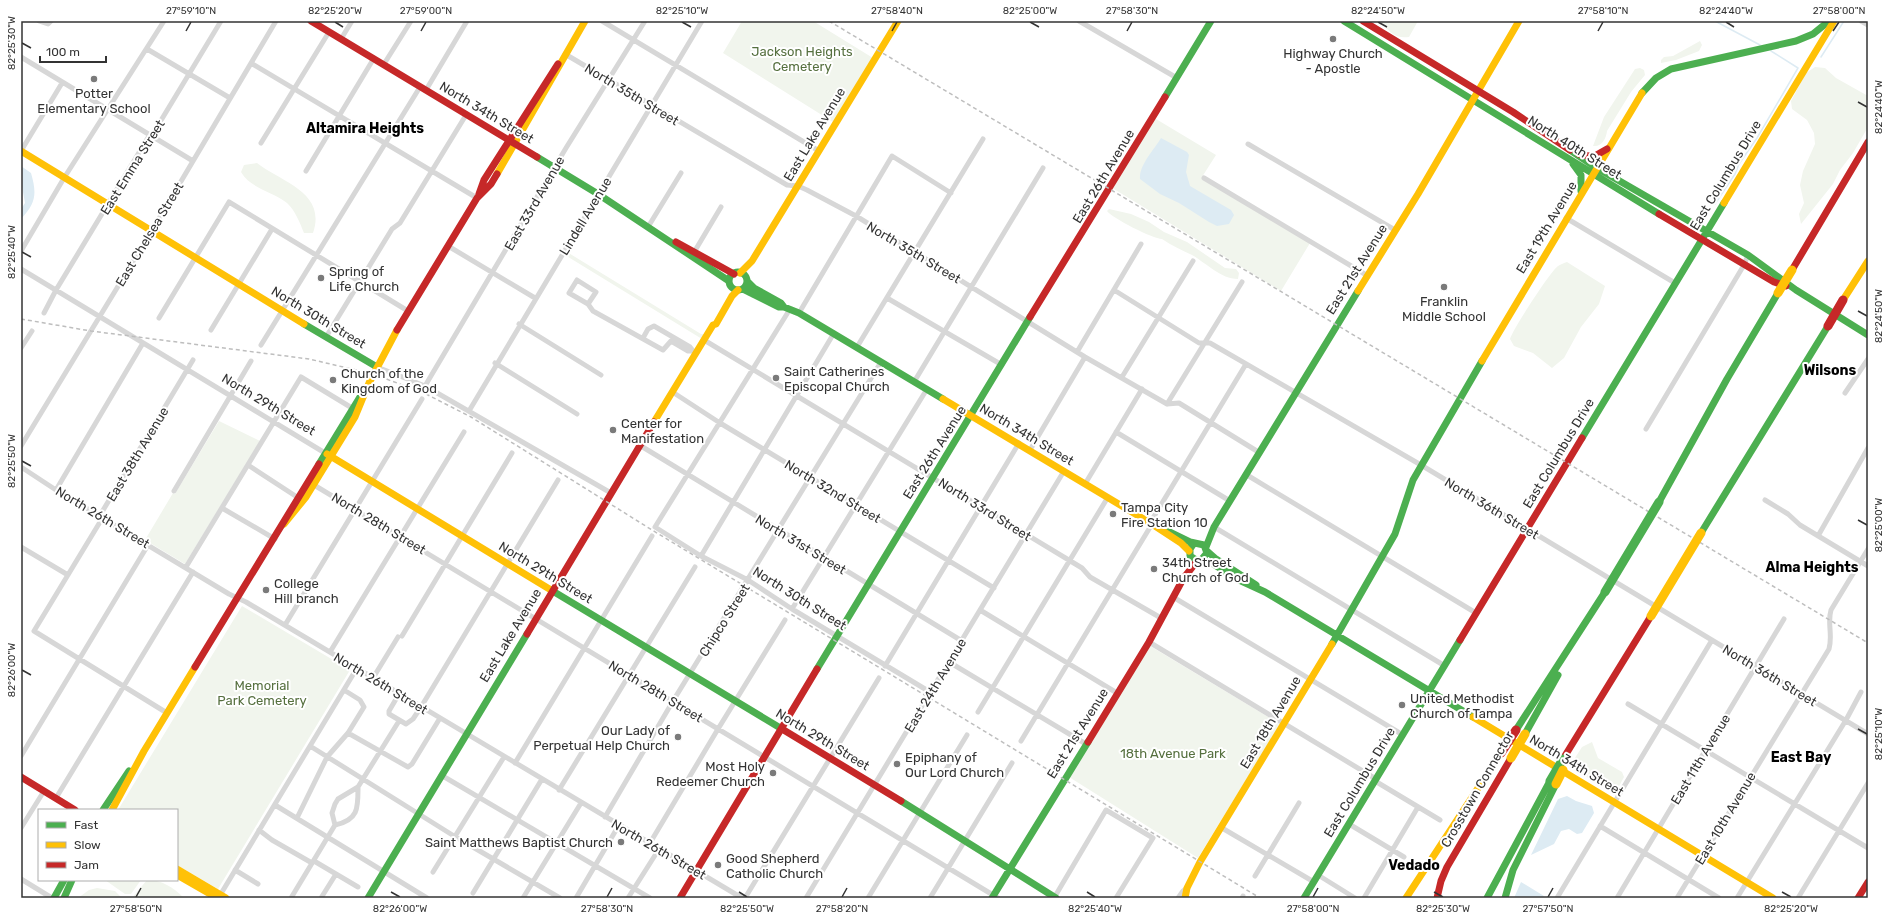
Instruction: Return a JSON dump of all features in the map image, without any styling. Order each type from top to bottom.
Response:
[{"type":"main road","name":"North 34th Street","points":[[311,21],[598,194],[648,227],[739,282],[754,288],[787,308],[799,313],[834,333],[914,382],[1019,443],[1151,524],[1158,531],[1198,552],[1213,557],[1242,574],[1266,592],[1773,898]]},
{"type":"main road","points":[[113,809],[144,751],[284,524],[297,497],[355,417],[377,367],[408,311],[478,198],[491,184],[512,142],[557,74],[565,54],[585,21]]},
{"type":"main road","name":"East Lake Avenue","points":[[368,898],[552,591],[674,393],[695,352],[704,340],[898,21]]},
{"type":"main road","name":"East 26th Avenue","points":[[680,898],[838,637],[900,531],[972,416],[1211,21]]},
{"type":"main road","name":"North 40th Street","points":[[1344,21],[1418,60],[1476,95],[1701,240],[1774,282],[1796,290]]},
{"type":"main road","name":"North 40th Street","points":[[1362,21],[1418,60]]},
{"type":"main road","name":"East 21st Avenue","points":[[994,897],[1148,642],[1198,552],[1368,276],[1519,21]]},
{"type":"main road","name":"East 19th Avenue","points":[[1382,557],[1395,534],[1413,480],[1421,465],[1566,218],[1639,97],[1650,83],[1663,73],[1679,67],[1785,44],[1812,34],[1829,21]]},
{"type":"main road","name":"East Columbus Drive","points":[[1304,898],[1834,21]]},
{"type":"main road","points":[[1812,34],[1819,45]]},
{"type":"main road","points":[[1406,898],[1501,753],[1521,732],[1659,502],[1727,379],[1868,142]]},
{"type":"main road","points":[[1581,194],[1581,175],[1573,157],[1592,156],[1608,148]]},
{"type":"main road","points":[[1841,189],[1868,149]]},
{"type":"main road","name":"North 30th Street","points":[[21,151],[281,311],[377,367]]},
{"type":"main road","name":"North 40th Street","points":[[1595,171],[1707,231],[1748,255],[1796,290],[1868,334]]},
{"type":"main road","points":[[1506,898],[1513,870],[1565,760],[1701,533],[1868,261]]},
{"type":"main road","points":[[284,524],[314,485],[352,408],[369,383]]},
{"type":"main road","name":"North 29th Street","points":[[328,455],[965,840],[1009,870],[1055,898]]},
{"type":"main road","name":"East 18th Avenue","points":[[1187,888],[1311,680],[1382,557]]},
{"type":"main road","name":"Crosstown Connector","points":[[1437,898],[1441,881],[1461,842],[1511,758],[1521,732]]},
{"type":"main road","points":[[104,809],[144,751]]},
{"type":"main road","points":[[21,777],[73,809]]},
{"type":"main road","points":[[1487,898],[1531,814],[1553,783]]},
{"type":"main road","points":[[178,870],[220,897]]},
{"type":"main road","points":[[178,876],[220,897]]},
{"type":"main road","points":[[53,898],[63,881]]},
{"type":"main road","points":[[64,898],[72,881]]},
{"type":"main road","points":[[1858,898],[1868,882]]},
{"type":"main road","points":[[1185,898],[1187,888]]},
{"type":"street","points":[[38,21],[49,22]]},
{"type":"street","points":[[21,250],[64,178],[148,49],[164,21]]},
{"type":"street","name":"East Emma Street","points":[[44,313],[56,290],[108,204],[150,136],[154,132],[221,21]]},
{"type":"street","name":"East Chelsea Street","points":[[21,446],[151,232],[276,21]]},
{"type":"street","points":[[341,39],[352,21]]},
{"type":"street","points":[[384,64],[411,21]]},
{"type":"street","points":[[261,345],[386,144],[467,21]]},
{"type":"street","points":[[602,21],[819,151]]},
{"type":"street","name":"East 33rd Avenue","points":[[424,386],[493,273],[554,168],[645,21]]},
{"type":"street","name":"Lindell Avenue","points":[[469,411],[495,363],[702,21]]},
{"type":"street","points":[[1079,21],[1177,78]]},
{"type":"street","points":[[1861,21],[1868,25]]},
{"type":"street","points":[[261,143],[329,32]]},
{"type":"street","points":[[148,49],[230,98]]},
{"type":"street","name":"North 35th Street","points":[[565,54],[787,186],[798,186],[856,216],[972,286],[1085,357],[1167,404],[1179,403],[1260,453]]},
{"type":"street","points":[[21,58],[107,111],[193,161]]},
{"type":"street","points":[[306,171],[374,58]]},
{"type":"street","points":[[251,63],[478,198]]},
{"type":"street","points":[[21,151],[62,83]]},
{"type":"street","points":[[326,336],[392,229],[400,223],[466,115]]},
{"type":"street","points":[[857,347],[983,139]]},
{"type":"street","points":[[1248,144],[1395,230]]},
{"type":"street","points":[[799,313],[892,156],[950,192]]},
{"type":"street","points":[[914,382],[1043,168]]},
{"type":"street","points":[[648,227],[681,173]]},
{"type":"street","points":[[1204,178],[1368,276]]},
{"type":"street","points":[[159,318],[230,202],[408,311]]},
{"type":"street","points":[[693,254],[721,207]]},
{"type":"street","points":[[1566,218],[1675,283]]},
{"type":"street","points":[[211,330],[272,229]]},
{"type":"street","points":[[1077,352],[1141,244]]},
{"type":"street","points":[[448,246],[535,298]]},
{"type":"street","points":[[1646,429],[1744,265],[1748,255]]},
{"type":"street","points":[[1122,377],[1193,261]]},
{"type":"street","name":"North 29th Street","points":[[21,269],[328,455]]},
{"type":"street","points":[[588,304],[596,292],[577,280],[570,293],[588,304],[593,311],[663,350],[671,341],[688,351],[695,352]]},
{"type":"street","points":[[1167,404],[1242,282]]},
{"type":"street","name":"North 36th Street","points":[[1114,290],[1199,343],[1210,343],[1421,465],[1868,734]]},
{"type":"street","points":[[887,298],[1002,365]]},
{"type":"street","points":[[688,475],[754,369],[787,308]]},
{"type":"street","points":[[519,324],[601,375]]},
{"type":"street","points":[[643,338],[648,329],[654,326],[695,352]]},
{"type":"street","points":[[21,348],[32,331]]},
{"type":"street","points":[[701,556],[834,333]]},
{"type":"street","name":"North 33rd Street","points":[[704,340],[981,506],[1082,568],[1090,577],[1161,618]]},
{"type":"street","points":[[56,490],[143,343]]},
{"type":"street","points":[[1030,450],[1085,357]]},
{"type":"street","points":[[1845,393],[1868,359]]},
{"type":"street","name":"East 38th Avenue","points":[[80,659],[34,631],[100,522],[102,512],[193,360]]},
{"type":"street","points":[[174,491],[251,361]]},
{"type":"street","name":"Chipco Street","points":[[605,817],[673,701],[881,362]]},
{"type":"street","points":[[495,363],[578,414]]},
{"type":"street","points":[[1021,742],[1113,590],[1181,472],[1246,364]]},
{"type":"street","name":"North 30th Street","points":[[377,367],[424,386],[612,493]]},
{"type":"street","points":[[186,567],[301,377],[352,408]]},
{"type":"street","points":[[792,609],[927,389]]},
{"type":"street","points":[[1085,484],[1142,389]]},
{"type":"street","name":"North 32nd Street","points":[[674,393],[720,423],[994,588]]},
{"type":"street","points":[[285,625],[422,399]]},
{"type":"street","points":[[330,652],[464,432]]},
{"type":"street","points":[[1116,432],[1230,501]]},
{"type":"street","points":[[885,666],[1019,443]]},
{"type":"street","name":"North 31st Street","points":[[641,446],[962,641]]},
{"type":"street","points":[[1818,536],[1868,448]]},
{"type":"street","points":[[372,678],[446,563],[512,453]]},
{"type":"street","points":[[248,465],[297,497]]},
{"type":"street","name":"North 26th Street","points":[[21,467],[56,490],[193,572],[285,625],[559,790],[743,898]]},
{"type":"street","name":"East 24th Avenue","points":[[806,898],[1064,471]]},
{"type":"street","name":"North 30th Street","points":[[688,475],[655,527],[701,556],[748,580],[792,609],[930,692]]},
{"type":"street","points":[[1246,475],[1476,613]]},
{"type":"street","points":[[399,694],[388,713],[398,721],[406,724],[421,707],[558,480]]},
{"type":"street","name":"North 28th Street","points":[[314,485],[446,563],[858,814],[949,867],[994,897]]},
{"type":"street","points":[[978,712],[1108,497]]},
{"type":"street","points":[[1765,500],[1788,514],[1798,524],[1868,566]]},
{"type":"street","points":[[222,508],[275,539]]},
{"type":"street","points":[[1213,528],[1445,666]]},
{"type":"street","points":[[515,763],[652,536]]},
{"type":"street","points":[[21,756],[148,545]]},
{"type":"street","points":[[21,547],[68,575]]},
{"type":"street","name":"East 10th Avenue","points":[[1677,898],[1828,649],[1831,636],[1828,619],[1831,610],[1868,549]]},
{"type":"street","points":[[559,790],[695,567]]},
{"type":"street","points":[[56,798],[193,572]]},
{"type":"street","points":[[1173,598],[1402,736]]},
{"type":"street","points":[[980,610],[1117,693]]},
{"type":"street","name":"East 11th Avenue","points":[[1617,898],[1784,619]]},
{"type":"street","points":[[650,843],[785,620]]},
{"type":"street","points":[[1564,898],[1558,896],[1712,640]]},
{"type":"street","points":[[1148,642],[1440,820]]},
{"type":"street","points":[[80,659],[167,713]]},
{"type":"street","points":[[949,662],[1086,744]]},
{"type":"street","points":[[220,897],[357,668]]},
{"type":"street","points":[[743,898],[879,678]]},
{"type":"street","points":[[297,818],[327,757],[348,733],[364,704],[344,690]]},
{"type":"street","points":[[1737,898],[1846,720],[1861,692]]},
{"type":"street","points":[[1628,704],[1868,848]]},
{"type":"street","points":[[348,733],[405,767],[410,766],[440,718]]},
{"type":"street","points":[[291,898],[336,825],[348,821],[354,814],[358,805],[358,787],[398,721]]},
{"type":"street","points":[[868,898],[967,735]]},
{"type":"street","points":[[310,746],[454,836],[560,898]]},
{"type":"street","points":[[432,872],[504,757]]},
{"type":"street","points":[[930,898],[1012,763]]},
{"type":"street","points":[[441,775],[650,898]]},
{"type":"street","points":[[473,893],[542,779]]},
{"type":"street","points":[[1798,898],[1868,783]]},
{"type":"street","points":[[336,825],[332,813],[334,804],[338,799],[358,787]]},
{"type":"street","points":[[21,828],[44,791]]},
{"type":"street","points":[[523,898],[581,803]]},
{"type":"street","points":[[1255,876],[1299,803]]},
{"type":"street","points":[[274,805],[427,898]]},
{"type":"street","points":[[1364,898],[1418,807]]},
{"type":"street","points":[[1055,898],[1106,810],[1153,838],[1116,898]]},
{"type":"street","points":[[1349,824],[1404,857]]},
{"type":"street","points":[[576,898],[618,825]]},
{"type":"street","points":[[1600,826],[1719,898]]},
{"type":"street","points":[[1222,828],[1268,855],[1355,898]]},
{"type":"street","points":[[259,830],[272,840],[358,887]]},
{"type":"street","points":[[628,898],[659,849]]},
{"type":"street","points":[[235,870],[258,884]]},
{"type":"street","points":[[321,898],[336,874]]},
{"type":"street","points":[[21,879],[53,898]]},
{"type":"street","name":"East 18th Avenue","points":[[1178,898],[1187,888]]},
{"type":"green space","name":"Jackson Heights Cemetery","points":[[742,21],[813,21],[873,58],[833,122],[723,53]]},
{"type":"green space","points":[[1380,21],[1418,21],[1409,37],[1399,37],[1392,34]]},
{"type":"green space","points":[[1700,41],[1702,45],[1699,51],[1676,60],[1661,63],[1661,60],[1664,57],[1673,56]]},
{"type":"green space","points":[[1815,67],[1825,68],[1836,78],[1868,96],[1868,127],[1853,153],[1840,170],[1833,184],[1801,224],[1799,214],[1804,203],[1800,185],[1803,171],[1815,144],[1814,133],[1807,120],[1792,109],[1791,101],[1806,73]]},
{"type":"green space","points":[[1640,68],[1644,70],[1645,75],[1631,92],[1607,131],[1603,142],[1599,145],[1593,146],[1604,117],[1635,69]]},
{"type":"green space","points":[[1151,116],[1216,155],[1202,177],[1310,243],[1281,291],[1109,186]]},
{"type":"green space","points":[[257,163],[289,183],[308,198],[314,207],[316,219],[313,233],[304,233],[295,213],[287,203],[275,195],[256,186],[245,178],[241,172],[244,165]]},
{"type":"green space","points":[[1109,209],[1131,214],[1149,222],[1164,232],[1187,242],[1225,268],[1236,269],[1239,273],[1238,279],[1220,274],[1192,255],[1162,239],[1150,236],[1124,223],[1110,214],[1107,211]]},
{"type":"green space","points":[[567,252],[701,334],[704,334],[702,339],[565,255]]},
{"type":"green space","points":[[1567,262],[1605,286],[1599,304],[1581,327],[1564,358],[1552,368],[1533,353],[1514,346],[1510,339],[1524,313],[1554,270],[1561,264]]},
{"type":"green space","points":[[219,421],[260,441],[185,564],[145,540]]},
{"type":"green space","name":"Memorial Park Cemetery","points":[[242,606],[350,670],[218,889],[178,866],[178,809],[119,809]]},
{"type":"green space","name":"18th Avenue Park","points":[[1150,646],[1280,724],[1198,858],[1069,777]]},
{"type":"green space","points":[[1592,742],[1598,758],[1622,772],[1624,777],[1617,790],[1612,790],[1600,785],[1586,777],[1571,764],[1582,747]]},
{"type":"green space","points":[[106,881],[140,881],[131,894],[125,894]]},
{"type":"green space","points":[[146,881],[158,881],[167,885],[184,898],[132,898]]},
{"type":"green space","points":[[97,888],[115,891],[122,898],[78,898],[89,890]]},
{"type":"shaded area","points":[[1161,138],[1187,152],[1189,155],[1186,172],[1190,186],[1231,210],[1234,215],[1229,224],[1217,226],[1209,222],[1179,203],[1160,194],[1140,179],[1140,174],[1144,163]]},
{"type":"shaded area","points":[[21,166],[31,173],[34,187],[34,198],[30,208],[21,219],[21,209],[25,203],[21,181]]},
{"type":"shaded area","points":[[1567,796],[1576,801],[1592,806],[1594,813],[1582,833],[1577,834],[1569,829],[1561,831],[1554,844],[1531,855],[1558,799]]},
{"type":"shaded area","points":[[1521,882],[1544,896],[1543,898],[1514,898]]},
{"type":"waterway","points":[[1715,21],[1760,45]]},
{"type":"waterway","points":[[1821,57],[1844,21]]},
{"type":"waterway","points":[[1715,204],[1735,174],[1739,164],[1757,138],[1798,68],[1771,51]]},
{"type":"railway","points":[[829,21],[1868,643]]},
{"type":"railway","points":[[21,319],[91,331],[309,359],[373,374],[424,393],[471,417],[652,530],[1260,898]]},
{"type":"traffic: fast","points":[[1165,97],[1211,21]]},
{"type":"traffic: fast","points":[[1344,21],[1659,214]]},
{"type":"traffic: fast","points":[[1642,93],[1656,78],[1671,69],[1796,41],[1813,34],[1829,21]]},
{"type":"traffic: fast","points":[[1570,150],[1597,168],[1748,255],[1796,290],[1868,335]]},
{"type":"traffic: fast","points":[[537,157],[598,194],[729,281]]},
{"type":"traffic: fast","points":[[1573,164],[1581,175],[1581,191]]},
{"type":"traffic: fast","points":[[1582,438],[1724,203]]},
{"type":"traffic: fast","points":[[738,272],[744,275],[747,281],[744,287],[738,290],[732,287],[729,281],[732,275],[738,272]]},
{"type":"traffic: fast","points":[[748,282],[754,288],[781,303],[784,307]]},
{"type":"traffic: fast","points":[[743,289],[779,307],[784,307],[799,313],[943,399]]},
{"type":"traffic: fast","points":[[1206,547],[1214,527],[1358,291]]},
{"type":"traffic: fast","points":[[1659,502],[1727,379],[1778,293]]},
{"type":"traffic: fast","points":[[817,669],[1030,317]]},
{"type":"traffic: fast","points":[[304,324],[377,367]]},
{"type":"traffic: fast","points":[[1701,533],[1828,326]]},
{"type":"traffic: fast","points":[[1332,644],[1395,534],[1413,480],[1482,361]]},
{"type":"traffic: fast","points":[[319,464],[363,392]]},
{"type":"traffic: fast","points":[[1605,592],[1659,502]]},
{"type":"traffic: fast","points":[[1153,524],[1190,542],[1204,545],[1207,553],[1201,560],[1196,560],[1190,556],[1190,549],[1194,543]]},
{"type":"traffic: fast","points":[[1207,551],[1216,559],[1256,585]]},
{"type":"traffic: fast","points":[[1201,560],[1210,562],[1239,580],[1265,592],[1473,717]]},
{"type":"traffic: fast","points":[[551,590],[782,729]]},
{"type":"traffic: fast","points":[[1516,730],[1605,592]]},
{"type":"traffic: fast","points":[[368,898],[527,634]]},
{"type":"traffic: fast","points":[[1304,898],[1460,640]]},
{"type":"traffic: fast","points":[[1525,734],[1558,675]]},
{"type":"traffic: fast","points":[[992,898],[1088,742]]},
{"type":"traffic: fast","points":[[1550,781],[1563,759]]},
{"type":"traffic: fast","points":[[104,809],[129,771]]},
{"type":"traffic: fast","points":[[1487,898],[1550,781]]},
{"type":"traffic: fast","points":[[1505,898],[1513,870],[1556,784]]},
{"type":"traffic: fast","points":[[901,801],[1056,898]]},
{"type":"traffic: fast","points":[[54,898],[63,881]]},
{"type":"traffic: fast","points":[[64,898],[72,881]]},
{"type":"traffic: slow","points":[[497,174],[585,21]]},
{"type":"traffic: slow","points":[[740,273],[752,261],[898,21]]},
{"type":"traffic: slow","points":[[1358,291],[1418,194],[1519,21]]},
{"type":"traffic: slow","points":[[1724,203],[1834,21]]},
{"type":"traffic: slow","points":[[1482,361],[1642,93]]},
{"type":"traffic: slow","points":[[21,151],[304,324]]},
{"type":"traffic: slow","points":[[1843,300],[1868,261]]},
{"type":"traffic: slow","points":[[1778,293],[1792,270]]},
{"type":"traffic: slow","points":[[654,422],[713,325],[716,324],[732,296],[738,290]]},
{"type":"traffic: slow","points":[[284,524],[306,497],[355,417],[369,383],[397,330]]},
{"type":"traffic: slow","points":[[943,399],[1152,524],[1181,543],[1189,551]]},
{"type":"traffic: slow","points":[[327,454],[551,590]]},
{"type":"traffic: slow","points":[[1651,616],[1701,533]]},
{"type":"traffic: slow","points":[[1185,898],[1187,888],[1200,862],[1332,644]]},
{"type":"traffic: slow","points":[[113,809],[144,751],[195,667]]},
{"type":"traffic: slow","points":[[1473,717],[1773,898]]},
{"type":"traffic: slow","points":[[1511,758],[1525,734]]},
{"type":"traffic: slow","points":[[1406,898],[1501,753]]},
{"type":"traffic: slow","points":[[1556,784],[1563,770]]},
{"type":"traffic: slow","points":[[178,870],[226,898]]},
{"type":"traffic: slow","points":[[178,876],[217,898]]},
{"type":"traffic: jam","points":[[311,21],[537,157]]},
{"type":"traffic: jam","points":[[1363,21],[1513,112],[1570,150]]},
{"type":"traffic: jam","points":[[479,194],[484,180],[558,64]]},
{"type":"traffic: jam","points":[[1030,317],[1165,97]]},
{"type":"traffic: jam","points":[[1792,270],[1868,142]]},
{"type":"traffic: jam","points":[[1579,154],[1593,157],[1607,149]]},
{"type":"traffic: jam","points":[[397,330],[477,198],[491,184],[497,174]]},
{"type":"traffic: jam","points":[[1659,214],[1774,282],[1786,286]]},
{"type":"traffic: jam","points":[[676,242],[734,274]]},
{"type":"traffic: jam","points":[[1828,326],[1843,300]]},
{"type":"traffic: jam","points":[[527,634],[654,422]]},
{"type":"traffic: jam","points":[[1460,640],[1582,438]]},
{"type":"traffic: jam","points":[[195,667],[319,464]]},
{"type":"traffic: jam","points":[[1088,742],[1149,642],[1183,579],[1197,561]]},
{"type":"traffic: jam","points":[[1563,759],[1651,616]]},
{"type":"traffic: jam","points":[[680,898],[817,669]]},
{"type":"traffic: jam","points":[[782,729],[901,801]]},
{"type":"traffic: jam","points":[[1501,753],[1516,730]]},
{"type":"traffic: jam","points":[[1437,898],[1441,881],[1447,867],[1511,758]]},
{"type":"traffic: jam","points":[[21,777],[73,809]]},
{"type":"traffic: jam","points":[[1858,898],[1868,882]]},
{"type":"place","name":"Highway Church - Apostle","points":[[1333,39]]},
{"type":"place","name":"Potter Elementary School","points":[[94,79]]},
{"type":"place","name":"Spring of Life Church","points":[[321,278]]},
{"type":"place","name":"Franklin Middle School","points":[[1444,287]]},
{"type":"place","name":"Saint Catherines Episcopal Church","points":[[776,378]]},
{"type":"place","name":"Church of the Kingdom of God","points":[[333,380]]},
{"type":"place","name":"Center for Manifestation","points":[[613,430]]},
{"type":"place","name":"Tampa City Fire Station 10","points":[[1113,514]]},
{"type":"place","name":"34th Street Church of God","points":[[1154,569]]},
{"type":"place","name":"College Hill branch","points":[[266,590]]},
{"type":"place","name":"United Methodist Church of Tampa","points":[[1402,705]]},
{"type":"place","name":"Our Lady of Perpetual Help Church","points":[[678,737]]},
{"type":"place","name":"Epiphany of Our Lord Church","points":[[897,764]]},
{"type":"place","name":"Most Holy Redeemer Church","points":[[773,773]]},
{"type":"place","name":"Saint Matthews Baptist Church","points":[[621,842]]},
{"type":"place","name":"Good Shepherd Catholic Church","points":[[718,865]]},
{"type":"district","name":"Altamira Heights","points":[[365,128]]},
{"type":"district","name":"Wilsons","points":[[1830,370]]},
{"type":"district","name":"Alma Heights","points":[[1812,567]]},
{"type":"district","name":"East Bay","points":[[1801,757]]},
{"type":"district","name":"Vedado","points":[[1414,865]]}]
